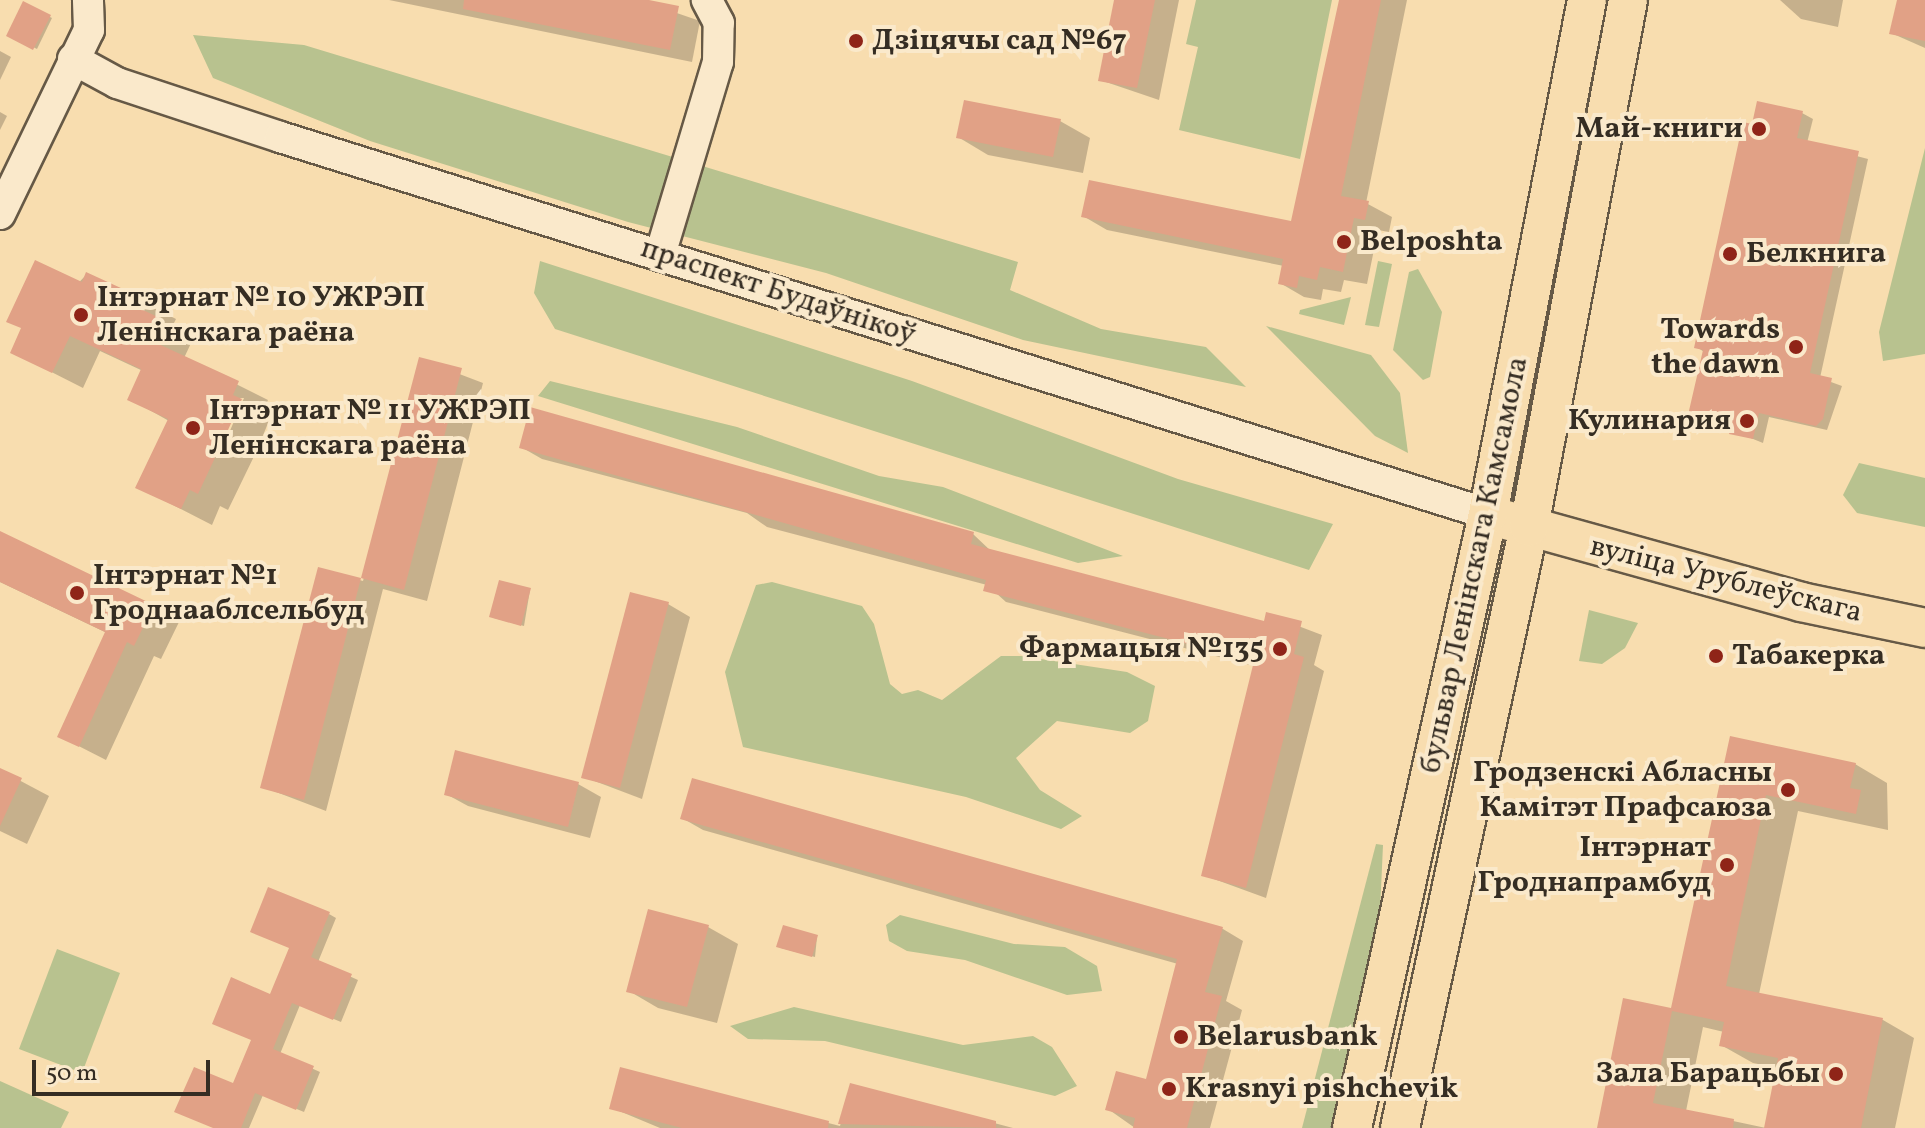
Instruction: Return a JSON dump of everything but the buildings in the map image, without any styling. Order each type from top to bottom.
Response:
[{"type":"main road","name":"бульвар Ленінскага Камсамола","points":[[1352,1128],[1488,514],[1587,0]]},
{"type":"main road","name":"бульвар Ленінскага Камсамола","points":[[1400,1128],[1529,527],[1628,0]]},
{"type":"main road","name":"вуліца Урублеўскага","points":[[1488,514],[1801,602],[1925,628]]},
{"type":"street","points":[[0,214],[89,30],[88,0]]},
{"type":"street","points":[[660,255],[718,62],[719,23],[707,0]]},
{"type":"street","name":"праспект Будаўнікоў","points":[[73,59],[117,83],[1488,514]]},
{"type":"green space","points":[[1196,0],[1332,0],[1300,159],[1179,130],[1198,47],[1186,44]]},
{"type":"green space","points":[[1599,0],[1610,0],[1530,424],[1521,423]]},
{"type":"green space","points":[[193,35],[304,45],[1018,262],[1010,290],[1101,329],[1206,347],[1246,387],[1023,340],[826,273],[628,222],[370,141],[213,78]]},
{"type":"green space","points":[[1925,148],[1925,354],[1883,361],[1879,332]]},
{"type":"green space","points":[[540,261],[912,381],[1178,479],[1333,524],[1309,570],[555,329],[534,293]]},
{"type":"green space","points":[[1378,261],[1392,264],[1379,327],[1365,325]]},
{"type":"green space","points":[[1418,269],[1442,312],[1430,377],[1423,380],[1393,350],[1409,272]]},
{"type":"green space","points":[[1351,297],[1344,325],[1299,314],[1300,310]]},
{"type":"green space","points":[[1266,326],[1371,355],[1400,393],[1408,453],[1375,436]]},
{"type":"green space","points":[[550,381],[737,427],[879,476],[943,487],[1123,556],[1078,563],[538,396]]},
{"type":"green space","points":[[1859,463],[1925,478],[1925,527],[1857,513],[1843,495]]},
{"type":"green space","points":[[772,582],[862,606],[874,624],[890,684],[902,694],[918,690],[942,700],[1001,656],[1021,656],[1127,672],[1155,686],[1148,721],[1130,733],[1057,721],[1016,758],[1040,790],[1082,816],[1061,829],[966,797],[743,747],[725,672],[756,585]]},
{"type":"green space","points":[[1589,610],[1638,623],[1625,648],[1602,664],[1579,661]]},
{"type":"green space","points":[[1376,844],[1383,845],[1380,911],[1331,1128],[1302,1128]]},
{"type":"green space","points":[[900,915],[1014,944],[1065,947],[1097,966],[1102,991],[1067,995],[965,960],[907,951],[889,941],[886,925]]},
{"type":"green space","points":[[57,949],[120,973],[82,1073],[19,1049]]},
{"type":"green space","points":[[794,1007],[963,1045],[1033,1036],[1052,1047],[1077,1086],[1055,1096],[825,1041],[748,1039],[730,1026]]},
{"type":"green space","points":[[0,1081],[69,1112],[61,1128],[0,1128]]},
{"type":"place","name":"Дзіцячы сад №67","points":[[856,41]]},
{"type":"place","name":"Май-книги","points":[[1759,129]]},
{"type":"place","name":"Belposhta","points":[[1344,242]]},
{"type":"place","name":"Белкнига","points":[[1730,254]]},
{"type":"place","name":"Інтэрнат № 10 УЖРЭП Ленінскага раёна","points":[[81,315]]},
{"type":"place","name":"Towards the dawn","points":[[1796,347]]},
{"type":"place","name":"Кулинария","points":[[1747,421]]},
{"type":"place","name":"Інтэрнат № 11 УЖРЭП Ленінскага раёна","points":[[193,428]]},
{"type":"place","name":"Інтэрнат №1 Гроднааблсельбуд","points":[[77,593]]},
{"type":"place","name":"Фармацыя №135","points":[[1280,649]]},
{"type":"place","name":"Табакерка","points":[[1716,656]]},
{"type":"place","name":"Гродзенскі Абласны Камітэт Прафсаюза","points":[[1788,790]]},
{"type":"place","name":"Інтэрнат Гроднапрамбуд","points":[[1727,865]]},
{"type":"place","name":"Belarusbank","points":[[1181,1037]]},
{"type":"place","name":"Зала Барацьбы","points":[[1836,1074]]},
{"type":"place","name":"Krasnyi pishchevik","points":[[1169,1089]]}]
